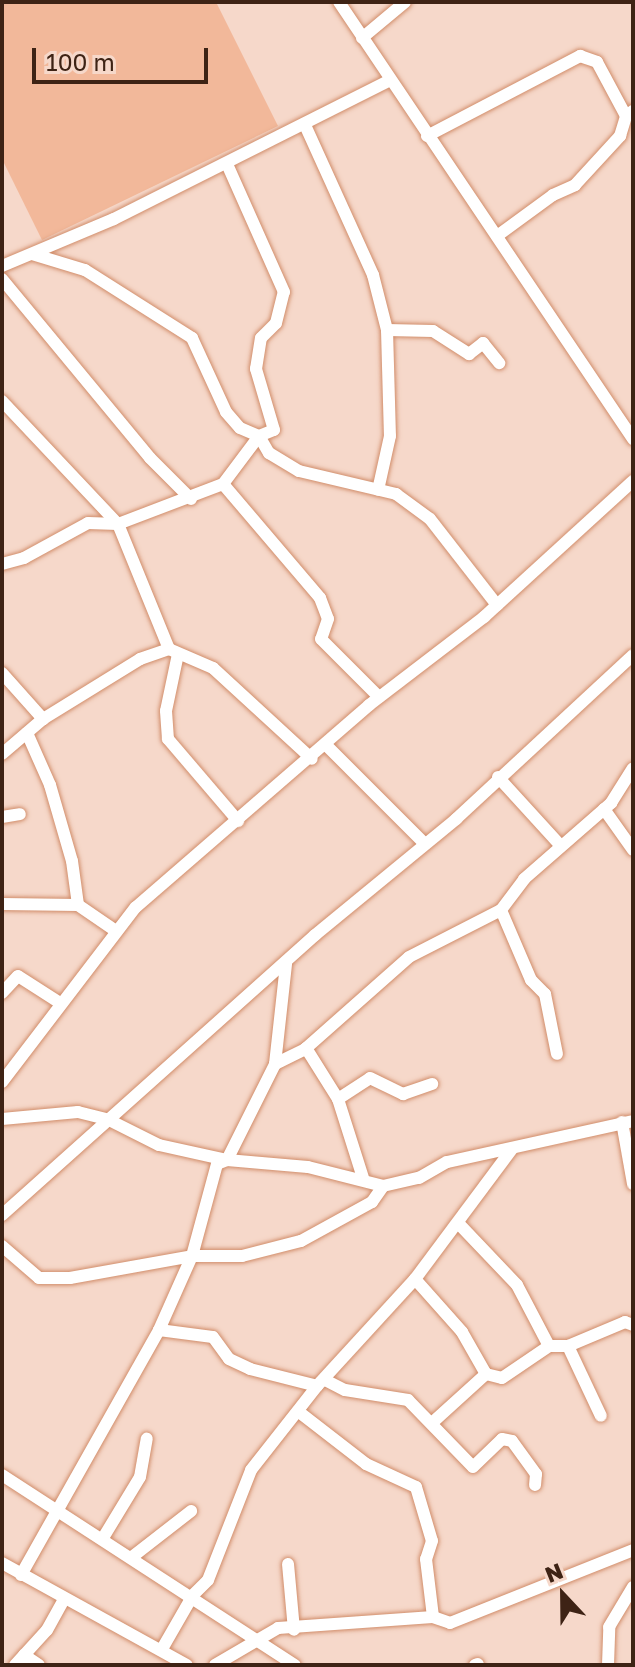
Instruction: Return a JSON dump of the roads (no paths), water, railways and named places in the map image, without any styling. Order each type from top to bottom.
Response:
[{"type":"street","points":[[339,2],[388,81],[497,236],[633,439]]},
{"type":"street","points":[[362,38],[405,2]]},
{"type":"street","points":[[427,136],[580,56],[597,62],[629,113],[620,136],[575,185],[553,195],[497,236]]},
{"type":"street","points":[[2,266],[227,164],[388,81]]},
{"type":"street","points":[[305,125],[373,275],[387,330],[390,436],[378,490]]},
{"type":"street","points":[[2,564],[24,558],[88,523],[118,524],[191,499],[223,484],[259,436],[274,430],[256,369],[261,338],[276,323],[284,292],[227,164]]},
{"type":"street","points":[[32,254],[85,270],[192,338],[226,412],[240,428],[259,436],[269,453],[299,471],[396,494],[430,519],[497,605]]},
{"type":"street","points":[[2,279],[150,458],[191,499]]},
{"type":"street","points":[[387,330],[433,331],[469,354],[483,343],[499,363]]},
{"type":"street","points":[[2,401],[118,524],[174,652],[166,711],[168,739],[238,821]]},
{"type":"street","points":[[2,1082],[136,907],[312,759],[379,697],[497,605],[633,481]]},
{"type":"street","points":[[223,484],[320,598],[328,619],[321,639],[379,697]]},
{"type":"street","points":[[2,754],[43,719],[140,659],[174,652],[213,668],[312,759]]},
{"type":"street","points":[[2,1215],[425,844],[633,655]]},
{"type":"street","points":[[2,673],[43,719]]},
{"type":"street","points":[[27,733],[50,785],[72,861],[78,905]]},
{"type":"street","points":[[326,745],[425,844]]},
{"type":"street","points":[[275,1064],[306,1048],[409,957],[501,910],[561,846],[604,809],[633,768]]},
{"type":"street","points":[[498,777],[561,846]]},
{"type":"street","points":[[604,809],[633,850]]},
{"type":"street","points":[[2,817],[20,814]]},
{"type":"street","points":[[2,904],[78,905],[116,931]]},
{"type":"street","points":[[501,910],[531,980],[545,994],[557,1054]]},
{"type":"street","points":[[21,1575],[159,1330],[192,1256],[205,1192],[217,1164],[227,1160],[275,1064],[286,963]]},
{"type":"street","points":[[2,993],[18,976],[60,1003]]},
{"type":"street","points":[[306,1048],[338,1099],[363,1178]]},
{"type":"street","points":[[338,1099],[370,1078],[403,1094],[432,1084]]},
{"type":"street","points":[[2,1119],[78,1112],[109,1120],[159,1145],[227,1160],[363,1178],[383,1186],[419,1178],[447,1162],[627,1121],[633,1184]]},
{"type":"street","points":[[162,1649],[193,1595],[208,1580],[251,1470],[415,1279],[512,1149]]},
{"type":"street","points":[[2,1246],[39,1278],[70,1278],[192,1256],[242,1256],[301,1241],[372,1202],[383,1186]]},
{"type":"street","points":[[459,1224],[517,1285],[549,1346]]},
{"type":"street","points":[[415,1279],[462,1332],[486,1374],[502,1378],[549,1346],[568,1346],[625,1322],[633,1325]]},
{"type":"street","points":[[159,1330],[213,1337],[229,1359],[250,1369],[408,1400],[433,1422],[473,1467],[502,1439],[512,1441],[536,1474],[535,1485]]},
{"type":"street","points":[[568,1346],[601,1416]]},
{"type":"street","points":[[433,1422],[486,1374]]},
{"type":"street","points":[[299,1412],[366,1464],[416,1487],[432,1541],[426,1559],[433,1617]]},
{"type":"street","points":[[103,1538],[140,1477],[147,1439]]},
{"type":"street","points":[[2,1475],[193,1595],[255,1644],[295,1665]]},
{"type":"street","points":[[132,1557],[191,1511]]},
{"type":"street","points":[[215,1665],[278,1628],[294,1630],[433,1617],[450,1623],[633,1550]]},
{"type":"street","points":[[2,1563],[187,1665]]},
{"type":"street","points":[[288,1564],[294,1630]]},
{"type":"street","points":[[608,1665],[609,1627],[627,1609],[633,1587]]},
{"type":"street","points":[[39,1665],[20,1660],[47,1630],[64,1599]]}]
